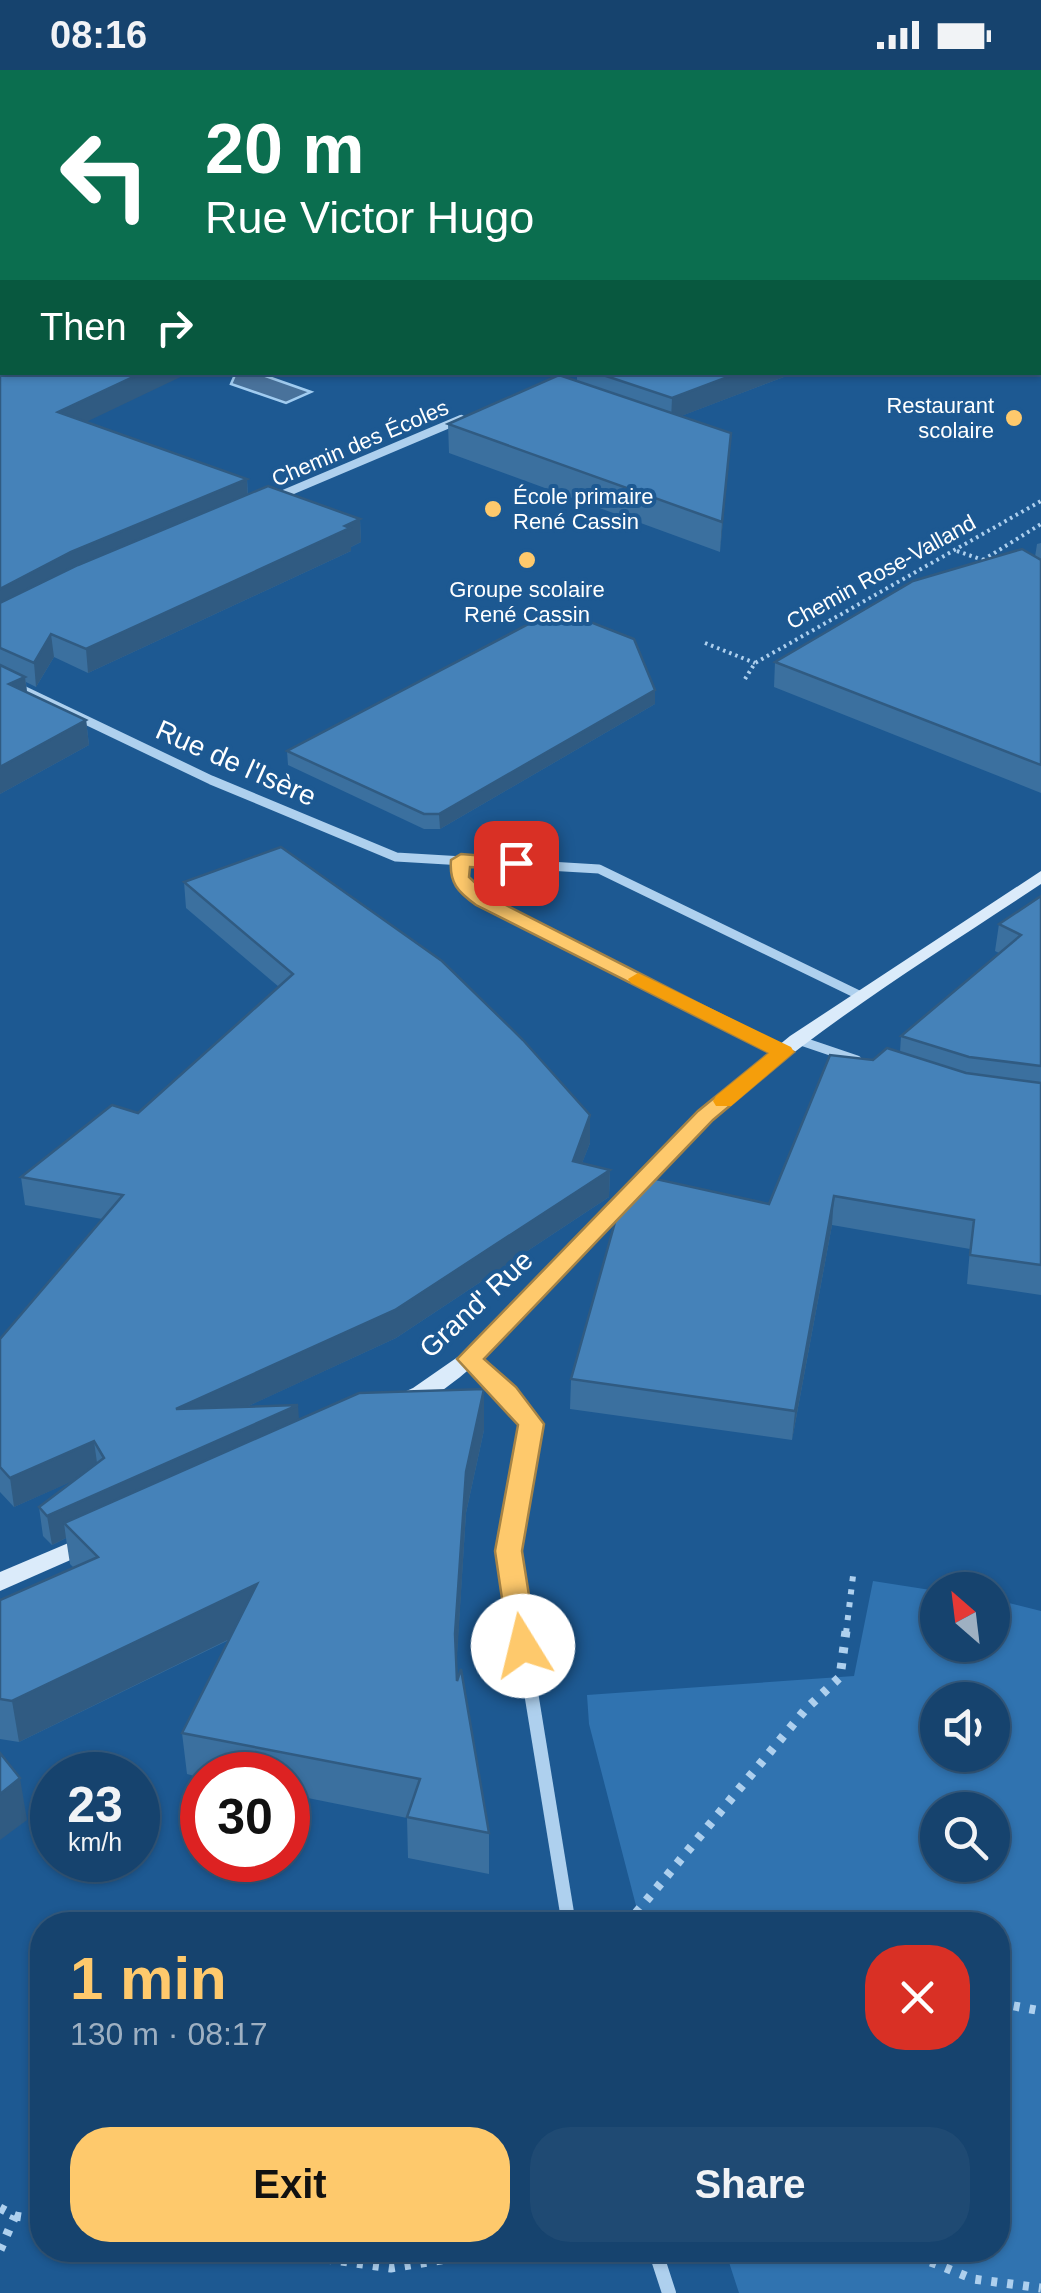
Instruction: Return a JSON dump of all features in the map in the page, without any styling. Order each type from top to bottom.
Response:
[{"type":"main road","name":"Grand' Rue","points":[[375,1414],[421,1393],[470,1359],[706,1116],[790,1046],[1041,876]]},
{"type":"main road","points":[[0,1582],[108,1534]]},
{"type":"street","name":"Chemin des Écoles","points":[[257,504],[468,416]]},
{"type":"street","name":"Rue de l'Isère","points":[[0,679],[211,780],[396,857],[599,869],[861,996]]},
{"type":"street","points":[[461,860],[459,877],[466,889],[483,901],[790,1046],[868,1064]]},
{"type":"street","points":[[470,1359],[507,1393],[531,1424],[508,1551],[567,1912]]},
{"type":"street","points":[[659,2262],[669,2293]]},
{"type":"lane","points":[[555,380],[566,375]]},
{"type":"path","name":"Chemin Rose-Valland","points":[[745,679],[755,663],[1041,501]]},
{"type":"path","points":[[971,567],[1041,524]]},
{"type":"path","points":[[955,551],[983,560]]},
{"type":"path","points":[[705,643],[755,663]]},
{"type":"path","points":[[637,1912],[805,1710],[840,1677],[853,1576]]},
{"type":"path","points":[[1010,2005],[1041,2011]]},
{"type":"path","points":[[0,2208],[30,2218]]},
{"type":"path","points":[[0,2250],[15,2216]]},
{"type":"path","points":[[348,2262],[391,2268],[428,2262]]},
{"type":"path","points":[[931,2262],[974,2279],[1041,2288]]},
{"type":"shaded area","points":[[235,375],[263,375],[311,392],[286,403],[231,384]]},
{"type":"shaded area","points":[[873,1581],[920,1588],[920,1662],[1010,1662],[1010,1603],[1041,1611],[1041,2293],[739,2293],[729,2262],[1010,2262],[1010,1912],[638,1912],[589,1724],[587,1695],[854,1676]]},
{"type":"building","points":[[0,375],[138,375],[58,412],[247,479],[71,552],[0,589]]},
{"type":"building","points":[[559,375],[731,433],[722,522],[448,424]]},
{"type":"building","points":[[603,375],[733,375],[672,398]]},
{"type":"building","points":[[268,486],[360,519],[345,526],[350,528],[86,649],[51,634],[34,663],[0,648],[0,603],[78,565]]},
{"type":"building","points":[[1022,549],[1041,560],[1041,765],[775,662],[913,581]]},
{"type":"building","points":[[557,609],[634,639],[655,690],[439,814],[424,814],[287,751]]},
{"type":"building","points":[[0,665],[25,677],[9,684],[86,720],[0,767]]},
{"type":"building","points":[[281,847],[442,961],[523,1040],[590,1115],[573,1161],[610,1170],[395,1310],[176,1409],[298,1405],[47,1516],[39,1507],[104,1458],[94,1441],[10,1478],[0,1467],[0,1339],[123,1195],[21,1177],[112,1105],[138,1113],[293,974],[184,882]]},
{"type":"building","points":[[1041,896],[1041,1066],[969,1057],[901,1036],[1021,935],[999,924]]},
{"type":"building","points":[[887,1048],[966,1073],[1041,1083],[1041,1265],[970,1255],[974,1220],[834,1196],[795,1411],[571,1379],[624,1190],[638,1175],[769,1204],[830,1055],[873,1060]]},
{"type":"building","points":[[484,1389],[466,1472],[455,1634],[457,1681],[461,1669],[489,1833],[407,1817],[420,1779],[310,1758],[310,1752],[280,1752],[182,1733],[257,1584],[12,1701],[0,1699],[0,1600],[98,1557],[64,1523],[359,1393]]},
{"type":"building","points":[[0,1753],[20,1778],[0,1794]]},
{"type":"slow traffic","points":[[638,979],[783,1052],[724,1101]]},
{"type":"place","name":"Restaurant scolaire","points":[[1014,418]]},
{"type":"place","name":"École primaire René Cassin","points":[[493,509]]},
{"type":"place","name":"Groupe scolaire René Cassin","points":[[527,560]]},
{"type":"route","points":[[516,863],[461,860],[459,877],[466,889],[483,901],[783,1052],[706,1116],[470,1359],[507,1393],[531,1424],[508,1551],[523,1646]]}]
